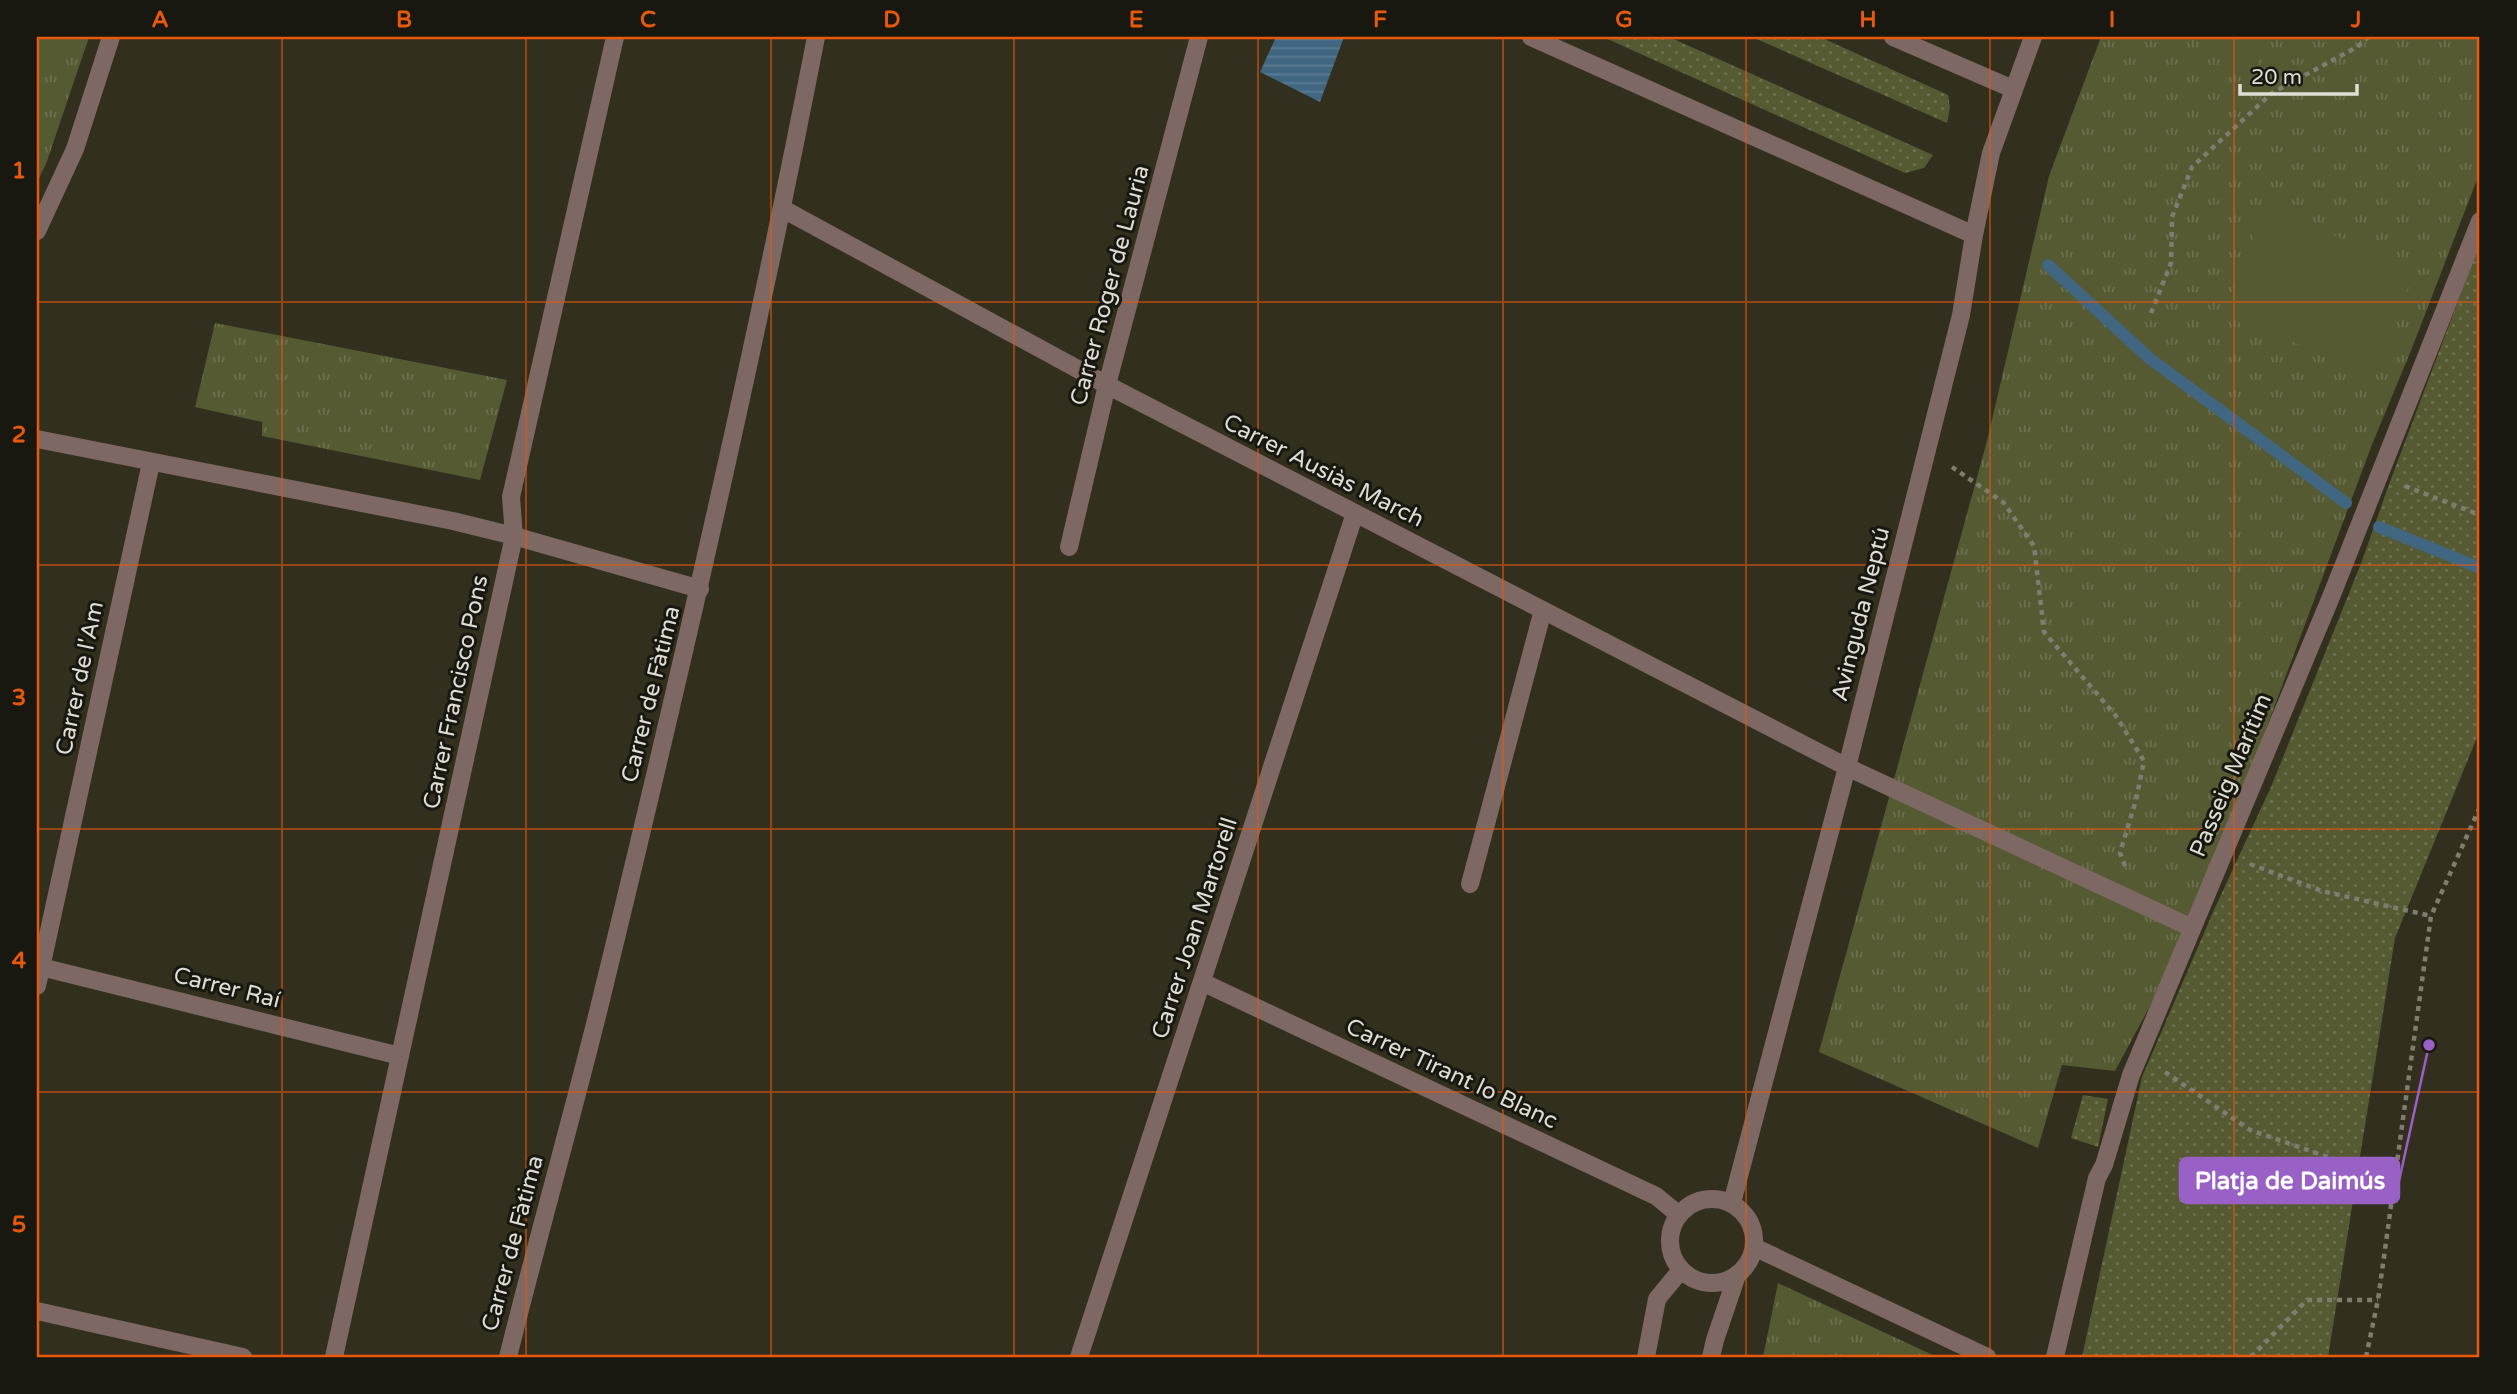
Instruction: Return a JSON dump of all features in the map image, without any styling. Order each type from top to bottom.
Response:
[{"type":"street","points":[[37,231],[75,149],[111,37]]},
{"type":"street","name":"Carrer Francisco Pons","points":[[334,1357],[514,536],[511,497],[615,37]]},
{"type":"street","name":"Carrer de Fàtima","points":[[508,1357],[598,1010],[700,589],[783,209],[816,37]]},
{"type":"street","name":"Carrer Roger de Lauria","points":[[1069,547],[1107,385],[1199,37]]},
{"type":"street","points":[[1531,37],[1974,234]]},
{"type":"street","points":[[1893,37],[2013,89]]},
{"type":"street","name":"Avinguda Neptú","points":[[1732,1203],[1847,767],[1961,315],[1991,153],[2033,37]]},
{"type":"street","name":"Carrer Ausiàs March","points":[[783,209],[1107,385],[1847,767],[2192,928]]},
{"type":"street","name":"Passeig Marítim","points":[[2055,1357],[2097,1178],[2104,1165],[2131,1075],[2331,597],[2480,221]]},
{"type":"street","points":[[37,439],[514,536],[700,589]]},
{"type":"street","name":"Carrer de l'Am","points":[[37,986],[151,463]]},
{"type":"street","name":"Carrer Joan Martorell","points":[[1079,1357],[1355,513]]},
{"type":"street","points":[[1470,884],[1544,610]]},
{"type":"street","name":"Carrer Raí","points":[[41,967],[400,1056]]},
{"type":"street","name":"Carrer Tirant lo Blanc","points":[[1202,982],[1656,1196],[1678,1214]]},
{"type":"street","points":[[1711,1357],[1737,1275],[1751,1258],[1754,1234],[1750,1222],[1732,1203],[1709,1198],[1686,1206],[1678,1214],[1670,1237],[1674,1260],[1681,1270],[1702,1282],[1714,1283],[1737,1275]]},
{"type":"street","points":[[1754,1247],[1987,1357]]},
{"type":"street","points":[[1646,1357],[1657,1299],[1681,1270]]},
{"type":"street","points":[[37,1311],[243,1357]]},
{"type":"path","points":[[2151,313],[2171,263],[2172,217],[2192,167],[2273,93],[2357,47],[2368,37]]},
{"type":"path","points":[[1927,450],[2003,502],[2034,546],[2044,632],[2116,716],[2144,761],[2120,853],[2142,905]]},
{"type":"path","points":[[2378,476],[2480,515]]},
{"type":"path","points":[[2366,1357],[2378,1300],[2431,916],[2480,807]]},
{"type":"path","points":[[2223,853],[2322,891],[2431,916]]},
{"type":"path","points":[[2138,1061],[2172,1074],[2250,1130],[2394,1180]]},
{"type":"path","points":[[2251,1357],[2307,1300],[2378,1300]]},
{"type":"green space","points":[[37,37],[89,37],[46,164],[37,182]]},
{"type":"green space","points":[[37,37],[68,37],[37,71]]},
{"type":"green space","points":[[1603,37],[1669,37],[1933,155],[1924,168],[1905,173]]},
{"type":"green space","points":[[1752,37],[1820,37],[1948,95],[1950,107],[1947,123]]},
{"type":"green space","points":[[2101,37],[2480,37],[2480,172],[2371,447],[2192,928],[2115,1071],[2062,1065],[2038,1148],[1819,1052],[1987,441],[2049,176]]},
{"type":"green space","points":[[2215,37],[2267,37],[2254,72],[2211,51]]},
{"type":"green space","points":[[2263,210],[2416,265],[2378,373],[2224,317]]},
{"type":"green space","points":[[2480,243],[2480,730],[2395,938],[2328,1357],[2082,1357],[2142,1077],[2213,912],[2271,787],[2362,561]]},
{"type":"green space","points":[[215,323],[507,380],[480,480],[262,436],[262,422],[195,407]]},
{"type":"green space","points":[[2083,1095],[2108,1099],[2098,1147],[2071,1138]]},
{"type":"green space","points":[[1778,1283],[1937,1357],[1763,1357]]},
{"type":"water","points":[[1276,37],[1344,37],[1320,102],[1260,72]]},
{"type":"waterway","points":[[2048,265],[2149,358],[2346,503]]},
{"type":"waterway","points":[[2379,527],[2480,568]]},
{"type":"place","name":"Platja de Daimús","points":[[2429,1045]]}]
